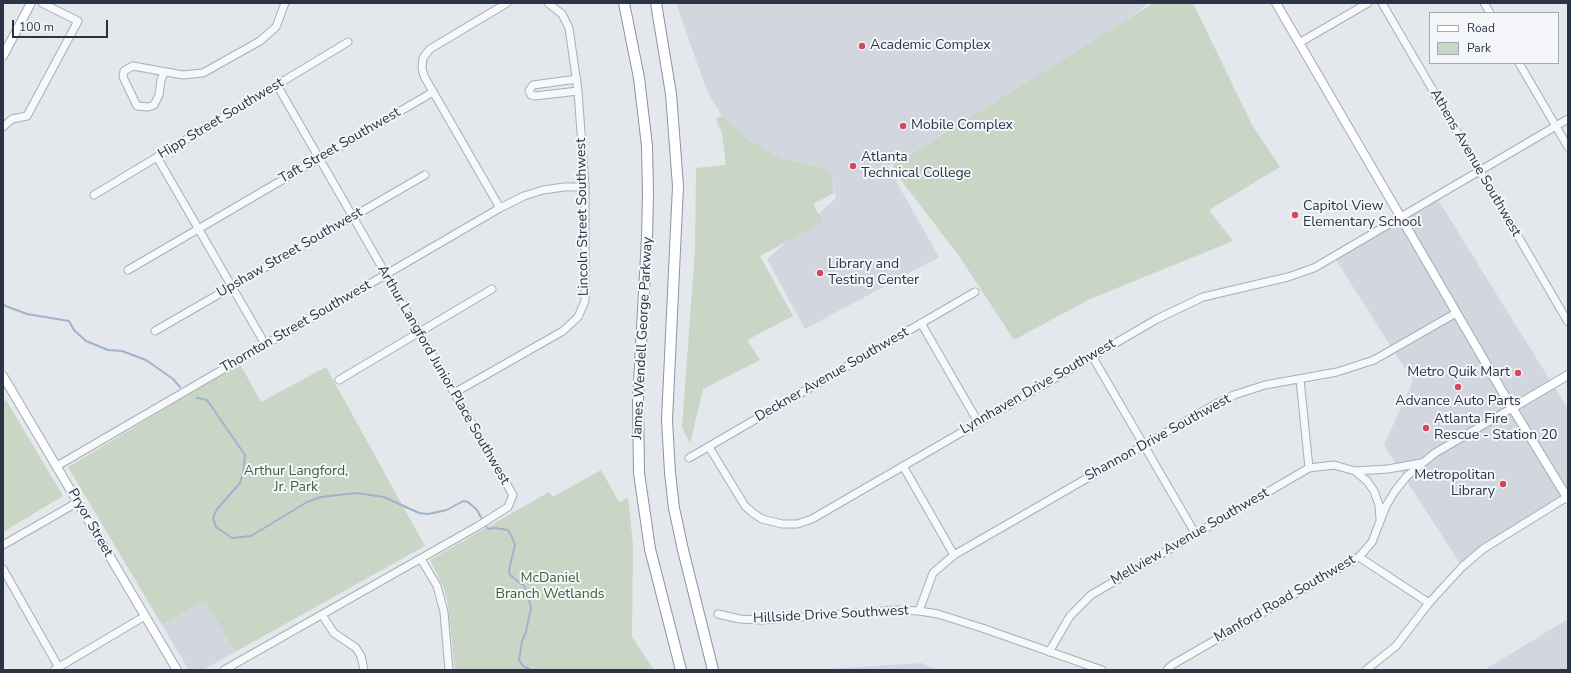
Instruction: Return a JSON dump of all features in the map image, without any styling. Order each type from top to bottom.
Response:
[{"type":"highway","name":"James Wendell George Parkway","points":[[624,3],[639,78],[647,146],[647,238],[638,401],[639,473],[650,548],[681,670]]},
{"type":"highway","name":"James Wendell George Parkway","points":[[656,3],[672,94],[678,186],[667,412],[670,473],[674,508],[683,550],[713,670]]},
{"type":"main road","points":[[3,56],[31,3]]},
{"type":"main road","points":[[1276,3],[1512,408],[1567,498]]},
{"type":"main road","points":[[1512,408],[1568,375]]},
{"type":"main road","name":"Pryor Street","points":[[3,376],[176,670]]},
{"type":"street","points":[[3,127],[12,119],[27,116],[78,21],[42,3]]},
{"type":"street","points":[[164,73],[161,80],[159,95],[154,105],[148,107],[137,106],[124,82],[124,71],[133,66],[164,73],[183,75],[203,73],[260,41],[276,27],[285,3]]},
{"type":"street","points":[[500,208],[424,76],[422,68],[423,58],[430,49],[507,3]]},
{"type":"street","name":"Lincoln Street Southwest","points":[[454,393],[563,331],[578,317],[584,301],[585,187],[577,80],[569,28],[562,14],[550,3]]},
{"type":"street","points":[[1299,43],[1368,3]]},
{"type":"street","name":"Athens Avenue Southwest","points":[[1382,3],[1568,322]]},
{"type":"street","points":[[1484,3],[1489,12]]},
{"type":"street","name":"Hipp Street Southwest","points":[[94,195],[348,42]]},
{"type":"street","points":[[1520,64],[1568,147]]},
{"type":"street","points":[[577,80],[533,85],[529,91],[531,95],[535,96],[578,91]]},
{"type":"street","name":"Arthur Langford Junior Place Southwest","points":[[224,670],[497,515],[508,507],[513,495],[277,85]]},
{"type":"street","name":"Taft Street Southwest","points":[[128,270],[433,92]]},
{"type":"street","name":"Lynnhaven Drive Southwest","points":[[709,447],[745,506],[762,519],[782,524],[797,524],[812,519],[1157,318],[1196,300],[1288,277],[1314,268],[1568,119]]},
{"type":"street","points":[[157,157],[265,344]]},
{"type":"street","name":"Upshaw Street Southwest","points":[[155,331],[425,175]]},
{"type":"street","name":"Thornton Street Southwest","points":[[57,466],[500,208],[524,196],[543,190],[564,187],[585,187]]},
{"type":"street","points":[[339,380],[492,289]]},
{"type":"street","name":"Deckner Avenue Southwest","points":[[690,458],[975,292]]},
{"type":"street","name":"Shannon Drive Southwest","points":[[919,611],[934,573],[954,555],[1143,445],[1234,395],[1265,385],[1338,372],[1374,360],[1456,312]]},
{"type":"street","points":[[921,324],[978,422]]},
{"type":"street","points":[[1092,356],[1195,533]]},
{"type":"street","points":[[1300,379],[1308,468]]},
{"type":"street","name":"Manford Road Southwest","points":[[1167,670],[1179,661],[1359,556],[1372,542],[1395,491],[1421,463],[1512,408]]},
{"type":"street","name":"Mellview Avenue Southwest","points":[[1049,652],[1070,616],[1091,595],[1308,468],[1334,465],[1355,471],[1388,469],[1421,463]]},
{"type":"street","points":[[903,466],[954,555]]},
{"type":"street","name":"Mellview Avenue Southwest","points":[[1355,471],[1367,481],[1374,491],[1379,506],[1380,522]]},
{"type":"street","points":[[1366,670],[1396,646],[1430,603],[1462,567],[1483,549],[1567,498]]},
{"type":"street","points":[[3,546],[78,502]]},
{"type":"street","points":[[1359,556],[1430,603]]},
{"type":"street","points":[[421,559],[437,586],[444,612],[449,670]]},
{"type":"street","points":[[3,569],[56,668],[145,616]]},
{"type":"street","name":"Hillside Drive Southwest","points":[[718,614],[740,619],[761,620],[898,610],[919,611],[938,614],[1102,670]]},
{"type":"street","points":[[322,615],[334,633],[356,648],[361,656],[364,670]]},
{"type":"shaded area","name":"Atlanta Technical College","points":[[676,3],[1149,3],[1127,20],[894,164],[887,165],[939,257],[805,329],[767,259],[836,198],[831,173],[820,167],[783,159],[750,141],[722,116],[707,91]]},
{"type":"shaded area","points":[[1435,195],[1568,409],[1568,496],[1462,567],[1384,445],[1413,381],[1334,257]]},
{"type":"shaded area","points":[[205,601],[235,652],[203,670],[189,670],[162,625]]},
{"type":"shaded area","points":[[1568,619],[1568,670],[1484,670]]},
{"type":"shaded area","points":[[922,663],[938,670],[809,670]]},
{"type":"green space","points":[[1154,3],[1193,3],[1252,125],[1280,167],[1209,210],[1233,241],[1090,299],[1014,340],[959,256],[894,171],[893,165]]},
{"type":"green space","points":[[722,116],[750,141],[783,159],[820,167],[831,173],[834,193],[813,204],[823,222],[760,256],[793,316],[747,340],[760,360],[703,389],[690,444],[682,427],[695,250],[696,168],[726,165],[722,133],[716,119]]},
{"type":"green space","name":"Arthur Langford, Jr. Park","points":[[240,364],[261,402],[326,367],[425,546],[235,652],[205,601],[162,625],[68,467]]},
{"type":"green space","points":[[6,400],[63,496],[3,532],[3,402]]},
{"type":"green space","name":"McDaniel Branch Wetlands","points":[[601,470],[619,502],[628,498],[633,544],[632,637],[654,670],[455,670],[448,604],[443,586],[430,560],[549,492],[553,497]]},
{"type":"waterway","points":[[3,305],[27,314],[69,321],[74,330],[86,341],[108,350],[122,351],[146,360],[173,379],[180,387]]},
{"type":"waterway","points":[[197,398],[207,400],[245,455],[240,483],[217,509],[213,518],[216,527],[232,538],[251,536],[307,502],[321,497],[356,493],[384,497],[419,513],[428,514],[447,510],[463,501],[468,502],[477,510],[483,521]]},
{"type":"waterway","points":[[485,525],[488,529],[496,528],[508,530],[515,545],[509,570],[510,575],[524,586],[531,608],[526,632],[522,641],[519,660],[523,666],[531,670]]},
{"type":"place","name":"Academic Complex","points":[[862,46]]},
{"type":"place","name":"Mobile Complex","points":[[903,126]]},
{"type":"place","name":"Atlanta Technical College","points":[[853,166]]},
{"type":"place","name":"Capitol View Elementary School","points":[[1295,215]]},
{"type":"place","name":"Library and Testing Center","points":[[820,273]]},
{"type":"place","name":"Metro Quik Mart","points":[[1518,373]]},
{"type":"place","name":"Advance Auto Parts","points":[[1458,387]]},
{"type":"place","name":"Atlanta Fire Rescue - Station 20","points":[[1426,428]]},
{"type":"place","name":"Metropolitan Library","points":[[1503,484]]}]
